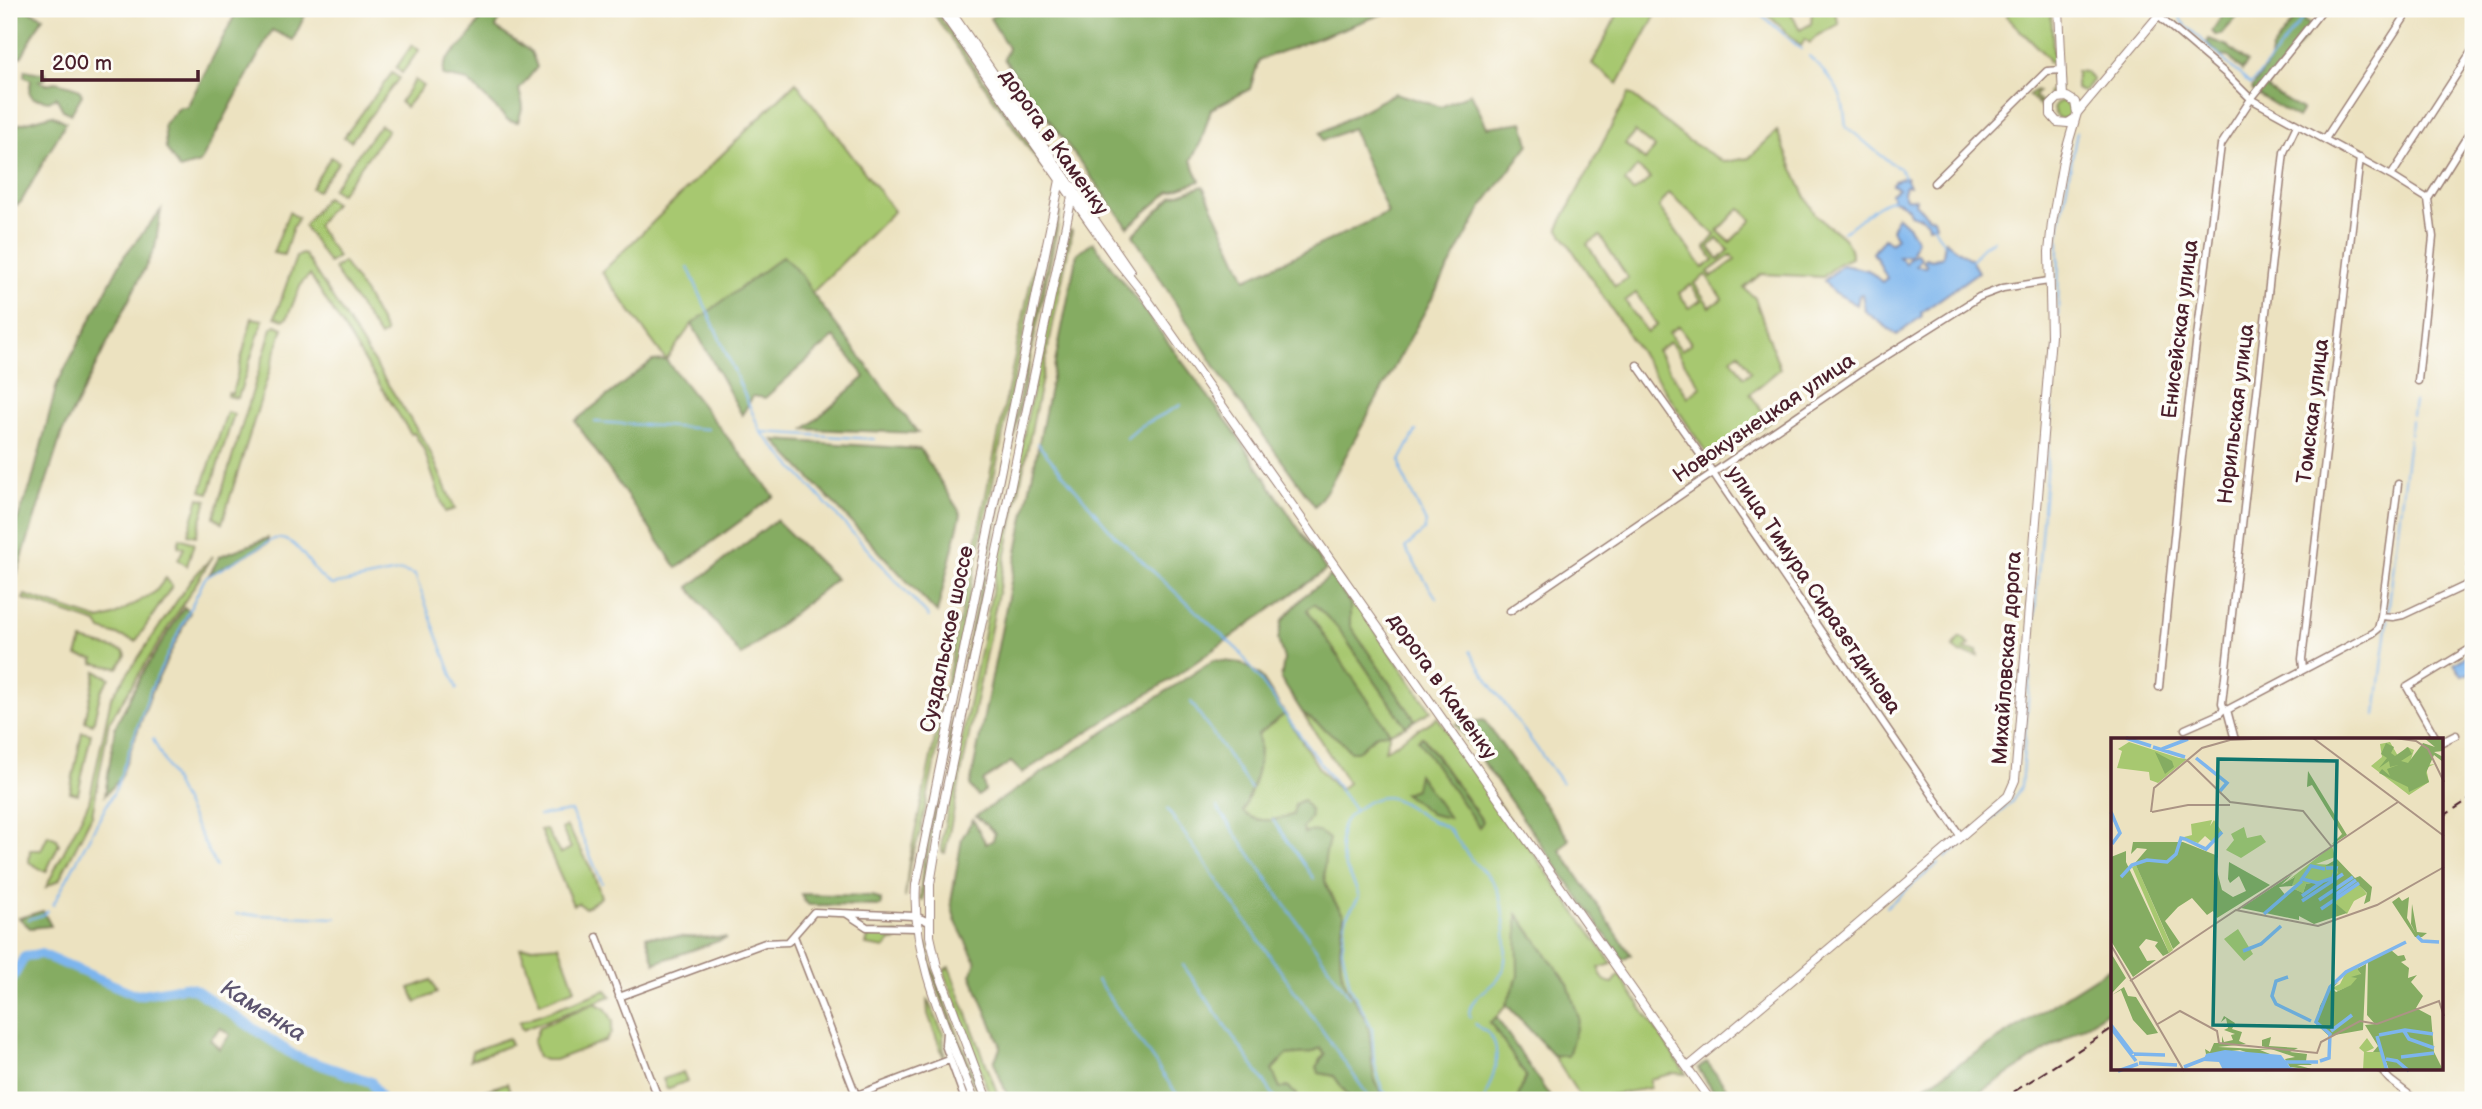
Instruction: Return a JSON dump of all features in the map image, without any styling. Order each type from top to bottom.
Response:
[{"type":"street","name":"дорога в Каменку","points":[[940,9],[1064,180],[1074,187],[1121,254],[1143,293]]},
{"type":"street","name":"дорога в Каменку","points":[[949,9],[1064,180],[1072,198],[1143,293],[1710,1100]]},
{"type":"street","points":[[2059,9],[2062,70],[2068,98],[2076,104],[2076,116],[2068,123],[2060,124],[2052,118],[2050,108],[2055,100],[2068,98],[2082,102],[2090,98]]},
{"type":"street","name":"Михайловская дорога","points":[[1688,1067],[1809,968],[2008,796],[2015,780],[2051,336],[2049,281],[2052,223],[2067,146],[2076,116],[2164,9]]},
{"type":"street","name":"Енисейская улица","points":[[2159,687],[2182,456],[2221,145],[2251,99],[2323,9]]},
{"type":"street","points":[[2325,139],[2410,9]]},
{"type":"street","points":[[2158,16],[2251,99],[2360,158],[2428,199],[2433,237],[2418,381]]},
{"type":"street","points":[[2391,176],[2473,49]]},
{"type":"street","points":[[1934,183],[2047,71],[2062,70]]},
{"type":"street","name":"Михайловская дорога","points":[[2060,124],[2066,135],[2067,146]]},
{"type":"street","name":"Норильская улица","points":[[2234,738],[2222,703],[2223,690],[2284,152],[2297,125]]},
{"type":"street","points":[[2428,199],[2472,131]]},
{"type":"street","name":"Томская улица","points":[[2303,668],[2303,645],[2360,158]]},
{"type":"street","name":"Суздальское шоссе","points":[[974,1100],[930,986],[915,928],[918,866],[1064,180]]},
{"type":"street","name":"Суздальское шоссе","points":[[987,1100],[937,967],[929,922],[930,884],[938,831],[1074,187]]},
{"type":"street","name":"Новокузнецкая улица","points":[[1510,611],[1867,368],[1979,297],[2003,288],[2049,281]]},
{"type":"street","name":"улица Тимура Сиразетдинова","points":[[1637,365],[1961,837]]},
{"type":"street","points":[[2185,729],[2219,714],[2378,629],[2398,484]]},
{"type":"street","points":[[2381,616],[2403,615],[2471,583],[2473,550]]},
{"type":"street","points":[[2436,738],[2407,687],[2473,647]]},
{"type":"street","points":[[2444,741],[2456,735]]},
{"type":"street","points":[[620,997],[765,943],[788,942],[814,912],[915,916],[929,922]]},
{"type":"street","points":[[845,913],[866,927],[915,928],[929,922]]},
{"type":"street","points":[[794,936],[857,1098]]},
{"type":"street","points":[[597,937],[659,1100]]},
{"type":"street","points":[[946,1026],[945,1045],[965,1100]]},
{"type":"street","points":[[844,1100],[857,1098],[950,1060]]},
{"type":"street","points":[[2381,1070],[2416,1100]]},
{"type":"green space","points":[[9,9],[26,9],[43,17],[22,56],[16,59],[9,55]]},
{"type":"green space","points":[[238,9],[308,9],[293,40],[272,30],[200,163],[179,169],[166,148],[164,124],[180,107],[187,107]]},
{"type":"green space","points":[[486,9],[502,9],[496,28],[531,52],[537,67],[519,90],[523,106],[518,122],[508,120],[468,81],[443,76],[447,61],[473,31]]},
{"type":"green space","points":[[930,9],[934,9],[1045,167],[1043,169]]},
{"type":"green space","points":[[1005,9],[1396,9],[1259,60],[1250,89],[1211,109],[1201,142],[1191,160],[1200,181],[1169,192],[1128,227],[1004,59],[1008,48],[990,18]]},
{"type":"green space","points":[[1620,9],[1659,9],[1618,84],[1592,64]]},
{"type":"green space","points":[[1762,9],[1789,9],[1800,30],[1811,24],[1812,9],[1834,9],[1839,24],[1818,35],[1810,43],[1805,39],[1801,46]]},
{"type":"green space","points":[[2013,9],[2051,9],[2054,69],[2053,63],[2048,62],[2048,58],[2006,16]]},
{"type":"green space","points":[[2227,9],[2244,9],[2221,35],[2215,35],[2212,31]]},
{"type":"green space","points":[[2302,9],[2319,9],[2314,15],[2310,12],[2303,20],[2309,24],[2305,37],[2268,85],[2268,89],[2302,110],[2297,118],[2252,89],[2270,61],[2271,51]]},
{"type":"green space","points":[[2209,39],[2228,46],[2247,63],[2242,71],[2229,57],[2220,56],[2207,43]]},
{"type":"green space","points":[[412,45],[419,50],[402,73],[396,68]]},
{"type":"green space","points":[[25,70],[46,74],[46,78],[39,81],[46,84],[55,82],[80,91],[82,95],[71,114],[63,110],[56,97],[49,101],[33,98],[29,92],[31,80],[24,76]]},
{"type":"green space","points":[[2076,71],[2085,72],[2093,80],[2084,92],[2076,89]]},
{"type":"green space","points":[[392,73],[399,78],[351,141],[344,137]]},
{"type":"green space","points":[[2051,75],[2058,75],[2059,88],[2049,102],[2047,113],[2029,95],[2036,90],[2038,92],[2034,96],[2042,104],[2053,88]]},
{"type":"green space","points":[[415,80],[423,86],[406,107],[400,102]]},
{"type":"green space","points":[[796,82],[894,211],[812,293],[801,275],[692,324],[666,360],[602,272]]},
{"type":"green space","points":[[1395,93],[1441,107],[1471,93],[1487,127],[1523,122],[1529,144],[1482,207],[1327,490],[1315,506],[1226,384],[1133,235],[1173,196],[1203,186],[1246,279],[1388,213],[1352,128],[1323,141],[1320,133]]},
{"type":"green space","points":[[1629,93],[1686,139],[1724,162],[1749,158],[1777,131],[1814,212],[1843,237],[1851,258],[1839,263],[1823,277],[1761,274],[1744,288],[1755,298],[1780,369],[1750,394],[1764,413],[1774,406],[1780,414],[1713,463],[1558,228]],"holes":[[[1635,132],[1655,148],[1645,160],[1625,144]],[[1637,167],[1651,179],[1633,192],[1625,182]],[[1669,193],[1715,235],[1705,247],[1714,260],[1703,268],[1659,207]],[[1740,208],[1752,220],[1730,242],[1718,231]],[[1600,236],[1628,278],[1615,286],[1587,244]],[[1717,239],[1729,250],[1719,260],[1709,247]],[[1731,255],[1735,260],[1712,277],[1708,272]],[[1706,275],[1722,299],[1710,307],[1694,283]],[[1691,285],[1701,300],[1689,308],[1679,293]],[[1636,293],[1657,325],[1647,332],[1625,301]],[[1679,326],[1691,343],[1681,350],[1669,333]],[[1670,342],[1701,387],[1688,397],[1657,351]],[[1739,353],[1751,372],[1744,377],[1731,358]]]},
{"type":"green space","points":[[2063,101],[2069,104],[2072,110],[2069,116],[2063,119],[2057,116],[2054,110],[2057,104]]},
{"type":"green space","points":[[52,115],[66,122],[21,202],[17,205],[9,202],[9,127]]},
{"type":"green space","points":[[380,125],[388,130],[340,194],[332,189]]},
{"type":"green space","points":[[331,157],[339,162],[317,191],[311,188]]},
{"type":"green space","points":[[326,197],[334,203],[317,226],[338,257],[329,263],[304,226]]},
{"type":"green space","points":[[161,210],[155,248],[62,433],[14,583],[9,582],[9,541],[31,485],[57,384],[124,256]]},
{"type":"green space","points":[[1058,210],[1060,214],[926,862],[923,900],[920,900],[923,863]]},
{"type":"green space","points":[[289,212],[298,218],[284,255],[273,253]]},
{"type":"green space","points":[[1070,230],[1072,231],[945,853],[942,852],[942,839],[1052,296]]},
{"type":"green space","points":[[1093,242],[1234,431],[1326,570],[1176,676],[1022,773],[1011,762],[983,781],[985,791],[978,796],[970,786],[1077,253]]},
{"type":"green space","points":[[302,254],[428,447],[455,509],[445,512],[424,450],[414,433],[411,434],[310,275],[302,282],[287,318],[283,320],[275,317],[296,257]]},
{"type":"green space","points":[[783,256],[801,275],[918,433],[805,429],[865,377],[834,337],[765,398],[753,396],[742,415],[692,324]]},
{"type":"green space","points":[[343,262],[365,294],[386,333],[380,337],[334,269]]},
{"type":"green space","points":[[1034,265],[1038,265],[919,837],[910,861],[905,898],[909,862]]},
{"type":"green space","points":[[252,318],[263,320],[238,398],[227,396],[228,393],[232,394]]},
{"type":"green space","points":[[276,325],[283,328],[222,523],[214,517],[272,328]]},
{"type":"green space","points":[[666,360],[774,496],[677,568],[575,421],[652,361]]},
{"type":"green space","points":[[227,412],[234,414],[209,493],[201,491]]},
{"type":"green space","points":[[774,440],[920,449],[961,514],[937,613]]},
{"type":"green space","points":[[199,498],[207,500],[196,536],[188,534]]},
{"type":"green space","points":[[776,520],[836,579],[741,656],[689,587]]},
{"type":"green space","points":[[180,538],[194,543],[187,566],[178,560],[184,548],[178,546]]},
{"type":"green space","points":[[268,538],[268,543],[209,575],[220,556]]},
{"type":"green space","points":[[213,556],[109,722],[92,815],[59,880],[46,887],[89,802],[111,698],[191,580]]},
{"type":"green space","points":[[1335,573],[1431,711],[1415,720],[1350,626],[1350,604],[1331,576]]},
{"type":"green space","points":[[1331,576],[1350,604],[1350,626],[1415,720],[1406,726],[1338,628],[1314,604],[1307,610],[1390,733],[1377,734],[1358,751],[1350,751],[1302,712],[1281,679],[1284,659],[1278,640],[1282,621],[1304,596]]},
{"type":"green space","points":[[166,578],[172,586],[136,641],[101,630],[97,623],[23,599],[25,595],[100,620],[113,616],[155,592]]},
{"type":"green space","points":[[1314,604],[1338,628],[1406,726],[1390,733],[1385,750],[1437,717],[1612,964],[1599,968],[1603,978],[1613,983],[1619,975],[1686,1074],[1675,1073],[1650,1079],[1650,1088],[1582,1100],[1553,1055],[1568,1056],[1571,996],[1568,984],[1518,915],[1517,981],[1504,1008],[1490,1022],[1526,1076],[1517,1100],[1388,1100],[1381,1092],[1373,1073],[1367,1023],[1348,990],[1341,968],[1344,915],[1325,880],[1324,863],[1328,839],[1304,834],[1293,815],[1261,820],[1243,812],[1259,765],[1258,734],[1285,714],[1320,770],[1339,790],[1348,783],[1302,712],[1350,751],[1358,751],[1377,734],[1307,609]],"holes":[[[1423,737],[1483,822],[1418,740]]]},
{"type":"green space","points":[[184,607],[190,612],[152,691],[120,779],[105,795],[115,727],[141,676]]},
{"type":"green space","points":[[1959,638],[1970,645],[1964,650],[1977,651],[1978,656],[1960,653],[1953,648]]},
{"type":"green space","points":[[82,640],[124,651],[126,655],[118,668],[93,663],[94,659],[77,656]]},
{"type":"green space","points":[[1214,660],[1241,663],[1260,675],[1285,714],[1258,734],[1259,765],[1243,812],[1261,820],[1280,818],[1293,815],[1295,804],[1303,800],[1311,817],[1303,828],[1304,833],[1317,832],[1329,839],[1324,872],[1327,887],[1344,915],[1340,950],[1343,977],[1367,1023],[1373,1073],[1381,1092],[1388,1100],[1351,1100],[1334,1076],[1319,1073],[1316,1067],[1325,1054],[1320,1048],[1310,1053],[1286,1055],[1272,1070],[1280,1088],[1288,1087],[1297,1095],[1297,1100],[1176,1100],[1173,1095],[1163,1095],[1160,1100],[1009,1100],[994,1062],[1001,1046],[971,975],[976,962],[955,920],[951,902],[962,838],[973,819],[986,844],[993,840],[995,833],[976,816]]},
{"type":"green space","points":[[96,671],[110,678],[101,691],[93,724],[85,721]]},
{"type":"green space","points":[[1484,720],[1569,839],[1560,850],[1631,955],[1623,960],[1456,724]]},
{"type":"green space","points":[[82,732],[91,734],[78,794],[70,792]]},
{"type":"green space","points":[[1422,737],[1483,822],[1479,827],[1418,740]]},
{"type":"green space","points":[[1418,774],[1449,818],[1431,814],[1404,793],[1415,789]]},
{"type":"green space","points":[[566,826],[595,878],[601,897],[585,908],[578,903],[573,905],[540,830],[546,829],[560,854],[571,848],[562,829]]},
{"type":"green space","points":[[48,835],[57,839],[59,844],[46,872],[29,862],[30,850],[41,850]]},
{"type":"green space","points":[[801,894],[872,896],[881,900],[881,906],[809,905]]},
{"type":"green space","points":[[43,911],[51,926],[30,928],[19,918]]},
{"type":"green space","points":[[1517,914],[1568,984],[1579,1019],[1568,1056],[1553,1055],[1506,1004],[1518,977]]},
{"type":"green space","points":[[869,933],[899,934],[897,940],[891,941],[885,948],[866,945]]},
{"type":"green space","points":[[646,936],[727,938],[655,963]]},
{"type":"green space","points":[[559,945],[575,989],[540,1003],[520,948]]},
{"type":"green space","points":[[924,945],[927,945],[931,965],[983,1100],[980,1100],[929,966]]},
{"type":"green space","points":[[23,956],[40,957],[137,998],[190,990],[293,1058],[368,1082],[380,1100],[9,1100],[9,981]],"holes":[[[221,1028],[230,1035],[219,1049],[210,1039]]]},
{"type":"green space","points":[[949,967],[1000,1100],[992,1100],[990,1096],[944,970]]},
{"type":"green space","points":[[2111,967],[2111,1009],[1968,1100],[1903,1100]]},
{"type":"green space","points":[[431,980],[437,993],[416,1002],[410,988]]},
{"type":"green space","points":[[606,990],[611,996],[522,1030],[519,1022]]},
{"type":"green space","points":[[927,999],[943,1033],[944,1058],[928,1014]]},
{"type":"green space","points":[[595,1003],[606,1009],[613,1021],[611,1033],[605,1041],[555,1060],[538,1057],[533,1042],[539,1027]]},
{"type":"green space","points":[[1497,1018],[1552,1100],[1517,1100],[1526,1076],[1490,1022]]},
{"type":"green space","points":[[508,1038],[511,1045],[470,1060],[472,1051]]},
{"type":"green space","points":[[1320,1048],[1325,1054],[1316,1067],[1334,1076],[1351,1100],[1297,1100],[1297,1094],[1280,1088],[1272,1070],[1286,1054],[1310,1053]]},
{"type":"green space","points":[[1707,1062],[1735,1100],[1719,1100],[1698,1068]]},
{"type":"green space","points":[[683,1072],[687,1081],[667,1089],[663,1079]]},
{"type":"green space","points":[[507,1083],[513,1100],[482,1100],[478,1093]]},
{"type":"water","points":[[1906,177],[1910,186],[1906,186],[1903,192],[1906,198],[1916,199],[1915,203],[1929,217],[1934,218],[1936,225],[1928,227],[1927,222],[1920,216],[1910,214],[1904,204],[1893,200],[1891,193],[1898,188],[1892,184]]},
{"type":"water","points":[[1897,216],[1909,227],[1917,240],[1911,255],[1899,257],[1906,264],[1908,259],[1917,253],[1921,258],[1916,266],[1926,267],[1923,262],[1925,258],[1932,260],[1943,256],[1945,241],[1971,260],[1978,272],[1921,313],[1922,316],[1897,335],[1865,311],[1862,294],[1859,295],[1857,305],[1831,290],[1824,281],[1842,265],[1868,270],[1882,282],[1887,278],[1873,253],[1884,238],[1891,243],[1897,238],[1892,230]]},
{"type":"water","points":[[2473,651],[2473,672],[2462,676],[2454,663]]},
{"type":"waterway","points":[[1755,9],[1801,49]]},
{"type":"waterway","points":[[2178,12],[2182,22],[2251,85],[2310,9]]},
{"type":"waterway","points":[[1809,56],[1840,94],[1846,127],[1900,168],[1904,177]]},
{"type":"waterway","points":[[1945,858],[2011,803],[2021,787],[2058,322],[2059,228],[2077,132]]},
{"type":"waterway","points":[[1843,232],[1874,209],[1894,199]]},
{"type":"waterway","points":[[1933,225],[1944,244]]},
{"type":"waterway","points":[[1970,263],[1983,246],[1994,240]]},
{"type":"waterway","points":[[688,267],[761,432],[929,617]]},
{"type":"waterway","points":[[2412,415],[2414,402]]},
{"type":"waterway","points":[[1127,438],[1141,426],[1181,405]]},
{"type":"waterway","points":[[2410,434],[2411,420]]},
{"type":"waterway","points":[[595,422],[708,429]]},
{"type":"waterway","points":[[1416,431],[1400,461],[1402,473],[1426,523],[1424,531],[1405,548],[1437,599]]},
{"type":"waterway","points":[[763,432],[874,439]]},
{"type":"waterway","points":[[2388,613],[2409,439]]},
{"type":"waterway","points":[[1037,443],[1116,537],[1239,651],[1355,811]]},
{"type":"waterway","points":[[53,905],[116,788],[150,691],[205,578],[274,539],[284,539],[292,543],[332,585],[402,571],[415,575],[457,689]]},
{"type":"waterway","points":[[2376,715],[2388,619]]},
{"type":"waterway","points":[[1470,651],[1489,682],[1562,783]]},
{"type":"waterway","points":[[1191,702],[1251,789]]},
{"type":"waterway","points":[[153,739],[216,867]]},
{"type":"waterway","points":[[1393,1100],[1382,1090],[1374,1061],[1372,1028],[1350,986],[1342,949],[1346,917],[1359,897],[1343,860],[1341,831],[1348,817],[1370,801],[1387,797],[1394,799],[1447,828],[1496,887],[1502,906],[1505,933],[1503,969],[1496,981],[1471,1005],[1470,1017]]},
{"type":"waterway","points":[[1217,807],[1349,996]]},
{"type":"waterway","points":[[1167,809],[1371,1100]]},
{"type":"waterway","points":[[539,816],[571,811],[602,883]]},
{"type":"waterway","points":[[1273,820],[1314,879]]},
{"type":"waterway","points":[[1886,907],[1939,863]]},
{"type":"waterway","points":[[29,919],[48,911]]},
{"type":"waterway","points":[[236,914],[336,918]]},
{"type":"waterway","name":"Каменка","points":[[9,984],[25,956],[41,954],[137,995],[184,987],[194,989],[295,1056],[371,1082],[382,1100]]},
{"type":"waterway","points":[[1183,965],[1277,1100]]},
{"type":"waterway","points":[[1097,980],[1181,1100]]},
{"type":"waterway","points":[[1475,1024],[1489,1034],[1496,1049],[1495,1067],[1484,1100]]},
{"type":"railway","points":[[2444,816],[2473,797]]},
{"type":"railway","points":[[2001,1100],[2111,1029]]}]
